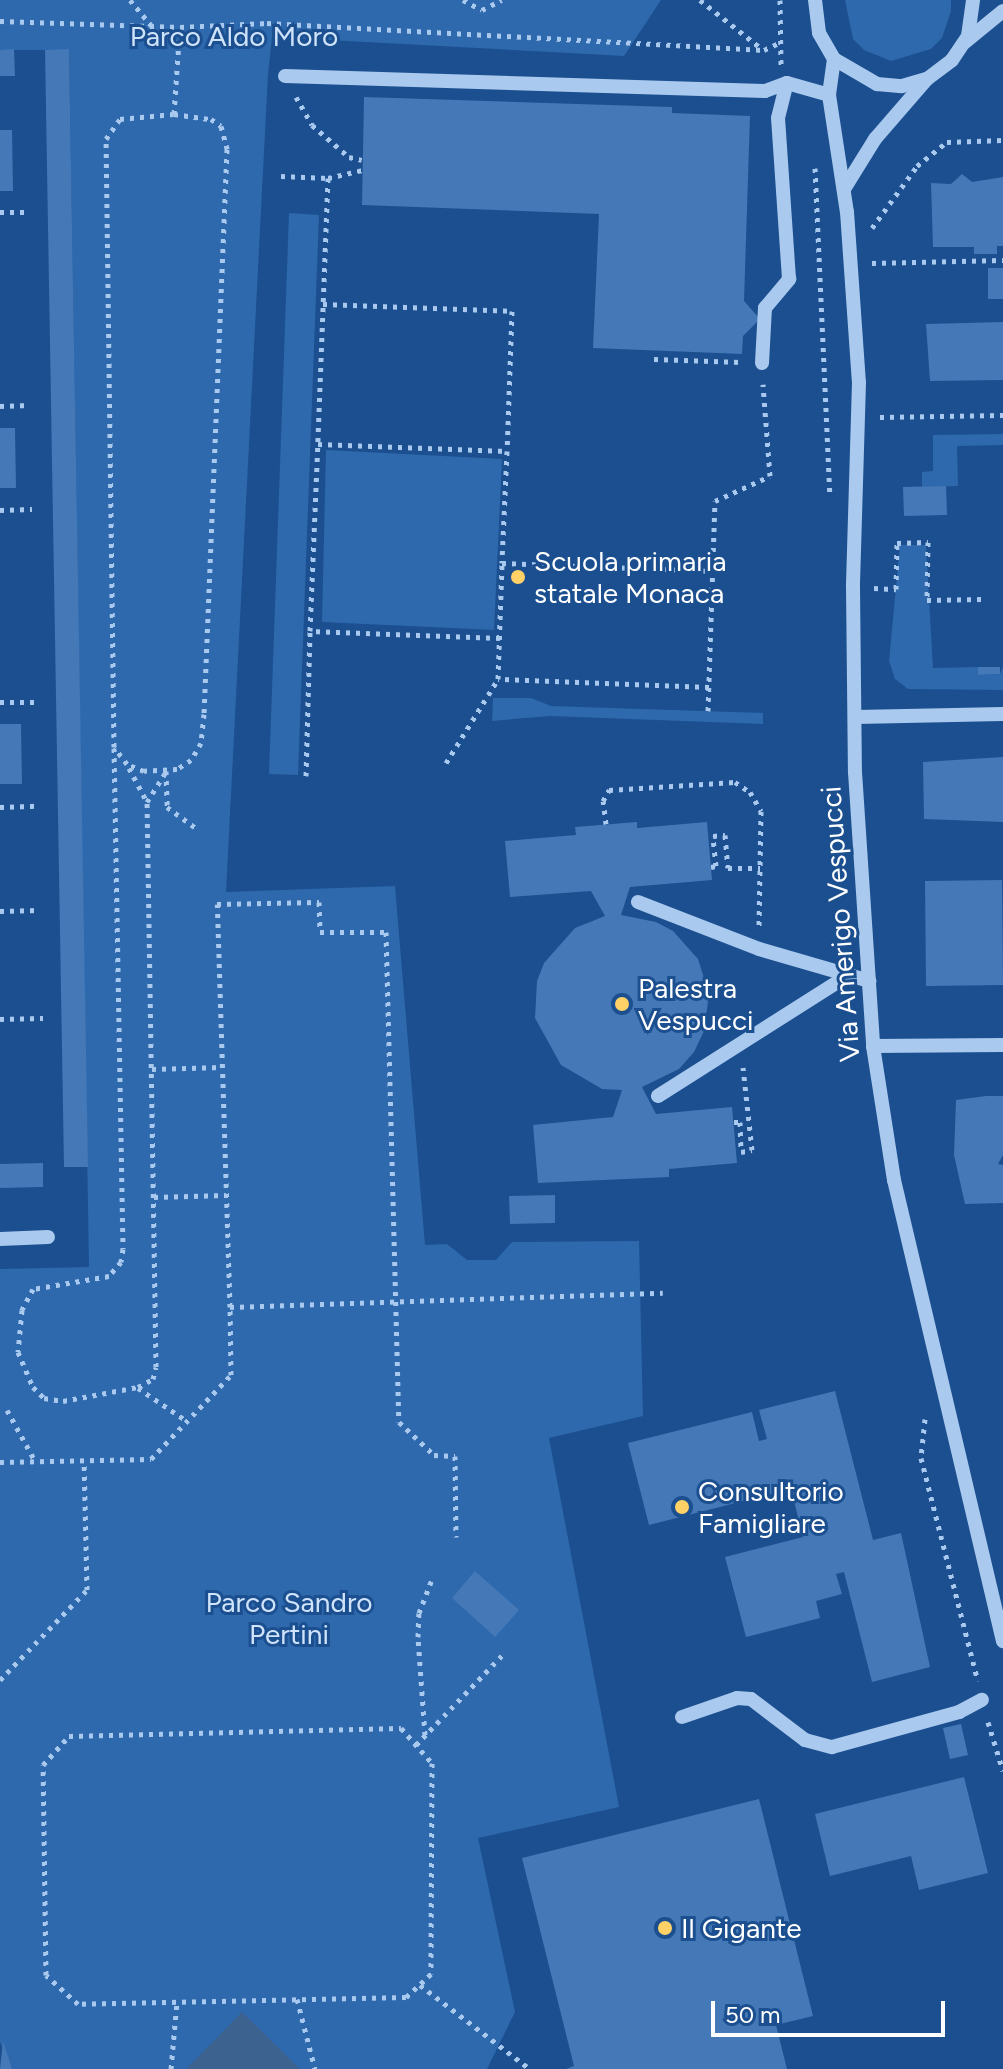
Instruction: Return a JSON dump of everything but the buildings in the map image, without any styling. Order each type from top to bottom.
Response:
[{"type":"street","points":[[815,0],[819,33],[834,59],[877,84],[902,86],[927,79]]},
{"type":"street","points":[[962,45],[973,0]]},
{"type":"street","points":[[844,189],[875,139],[927,79],[952,60],[962,45],[1003,11]]},
{"type":"street","name":"Via Amerigo Vespucci","points":[[834,59],[829,95],[844,189],[851,264],[859,417],[853,587],[855,772],[873,1046],[894,1180],[1003,1641]]},
{"type":"street","points":[[285,76],[765,91],[787,83],[829,95]]},
{"type":"street","points":[[762,363],[765,308],[789,279],[778,118],[787,83]]},
{"type":"street","points":[[856,717],[1003,714]]},
{"type":"street","points":[[638,902],[759,949],[869,981]]},
{"type":"street","points":[[658,1096],[740,1047],[850,974]]},
{"type":"street","points":[[873,1046],[1003,1045]]},
{"type":"street","points":[[0,1239],[48,1237]]},
{"type":"street","points":[[682,1717],[737,1698],[751,1699],[805,1740],[832,1747],[959,1712],[982,1700]]},
{"type":"path","points":[[130,0],[152,26]]},
{"type":"path","points":[[463,0],[482,10],[502,0]]},
{"type":"path","points":[[700,0],[764,50]]},
{"type":"path","points":[[0,21],[180,27],[267,23],[764,50],[779,43]]},
{"type":"path","points":[[174,114],[180,27]]},
{"type":"path","points":[[114,747],[127,764],[147,802],[156,1367],[153,1379],[138,1387],[63,1401],[44,1398],[26,1375],[17,1334],[33,1289],[109,1276],[121,1262],[123,1249],[114,747],[106,139],[120,119],[174,114],[211,119],[221,126],[227,149],[203,730],[191,760],[166,771],[127,764]]},
{"type":"path","points":[[312,125],[349,157],[362,160]]},
{"type":"path","points":[[851,264],[917,166],[947,142],[1003,140]]},
{"type":"path","points":[[281,176],[328,178],[362,170]]},
{"type":"path","points":[[306,776],[328,178]]},
{"type":"path","points":[[0,212],[26,212]]},
{"type":"path","points":[[851,264],[1003,260]]},
{"type":"path","points":[[323,304],[512,311],[498,679],[446,763]]},
{"type":"path","points":[[654,359],[762,363],[770,476],[715,501],[708,711]]},
{"type":"path","points":[[0,406],[30,405]]},
{"type":"path","points":[[859,417],[1003,415]]},
{"type":"path","points":[[318,444],[507,451]]},
{"type":"path","points":[[0,510],[32,509]]},
{"type":"path","points":[[853,587],[896,589],[897,543],[928,542],[927,600],[982,599]]},
{"type":"path","points":[[502,563],[713,571]]},
{"type":"path","points":[[310,631],[500,638]]},
{"type":"path","points":[[498,679],[709,687]]},
{"type":"path","points":[[0,702],[36,702]]},
{"type":"path","points":[[147,802],[166,771]]},
{"type":"path","points":[[166,771],[167,807],[196,828]]},
{"type":"path","points":[[606,824],[603,801],[609,790],[735,782],[750,792],[761,811],[759,949]]},
{"type":"path","points":[[0,807],[38,806]]},
{"type":"path","points":[[711,867],[716,866],[713,836],[725,835],[728,868],[760,868]]},
{"type":"path","points":[[0,1462],[151,1459],[231,1375],[217,904],[319,902],[320,932],[386,932],[399,1422],[434,1455],[455,1456],[456,1537]]},
{"type":"path","points":[[0,911],[40,910]]},
{"type":"path","points":[[0,1019],[43,1018]]},
{"type":"path","points":[[734,1122],[740,1122],[741,1152],[752,1150],[740,1047]]},
{"type":"path","points":[[152,1069],[222,1067]]},
{"type":"path","points":[[154,1197],[226,1195]]},
{"type":"path","points":[[230,1307],[663,1293]]},
{"type":"path","points":[[138,1387],[187,1421]]},
{"type":"path","points":[[7,1410],[35,1461]]},
{"type":"path","points":[[0,1680],[87,1590],[84,1461]]},
{"type":"path","points":[[425,1735],[419,1613],[432,1579]]},
{"type":"path","points":[[416,1745],[506,1651]]},
{"type":"path","points":[[401,1728],[432,1763],[431,1974],[420,1985],[406,1997],[78,2004],[46,1975],[43,1765],[69,1736],[401,1728]]},
{"type":"path","points":[[420,1985],[530,2069]]},
{"type":"path","points":[[297,1999],[315,2069]]},
{"type":"path","points":[[171,2069],[177,2002]]},
{"type":"green space","name":"Parco Sandro Pertini","points":[[0,0],[661,0],[624,56],[272,37],[268,74],[226,892],[395,886],[425,1245],[447,1244],[467,1260],[496,1260],[512,1242],[639,1241],[643,1416],[549,1438],[619,1807],[478,1838],[515,2012],[487,2069],[12,2069],[0,2042],[0,1269],[89,1267],[69,50],[0,50]]},
{"type":"green space","points":[[845,0],[951,0],[951,11],[942,38],[931,49],[891,61],[864,50],[853,39]]},
{"type":"green space","points":[[289,213],[319,215],[298,775],[269,774]]},
{"type":"green space","points":[[1003,434],[1003,445],[957,446],[958,486],[922,487],[922,472],[933,471],[933,435]]},
{"type":"green space","points":[[326,450],[502,459],[494,630],[322,622]]},
{"type":"green space","points":[[900,545],[926,545],[933,668],[978,667],[979,675],[1000,674],[1003,667],[1003,690],[908,689],[895,679],[889,661]]},
{"type":"green space","points":[[493,698],[531,698],[551,706],[763,713],[763,724],[550,716],[492,721]]},
{"type":"shaded area","points":[[242,2012],[300,2069],[186,2069]]},
{"type":"place","name":"Scuola primaria statale Monaca","points":[[518,577]]},
{"type":"place","name":"Palestra Vespucci","points":[[622,1004]]},
{"type":"place","name":"Consultorio Famigliare","points":[[682,1507]]},
{"type":"place","name":"Il Gigante","points":[[665,1928]]},
{"type":"park label","name":"Parco Aldo Moro","points":[[234,36]]}]
